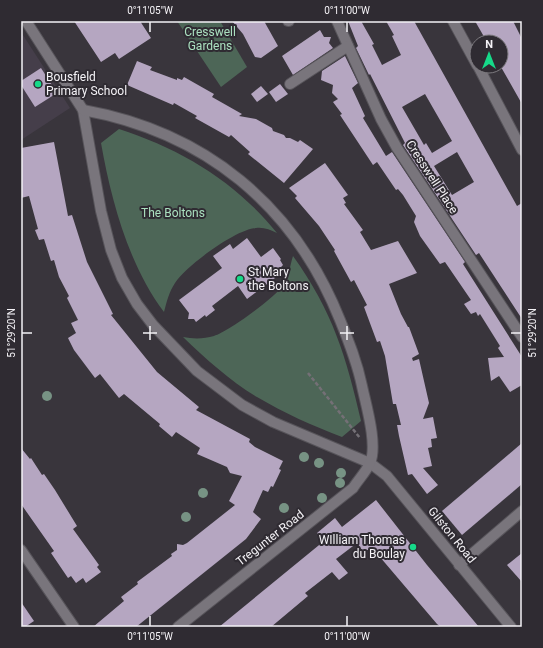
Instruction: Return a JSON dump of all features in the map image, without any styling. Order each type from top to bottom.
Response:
[{"type":"street","points":[[26,21],[83,110],[101,210],[111,250],[122,278],[137,304],[153,324],[197,371],[242,405],[279,424],[370,463],[373,452],[371,435],[359,372],[352,347],[335,305],[313,264],[272,208],[224,166],[200,151],[141,124],[112,115],[83,110]]},
{"type":"street","name":"Cresswell Place","points":[[337,21],[381,119],[397,148],[522,337]]},
{"type":"street","points":[[453,21],[469,50]]},
{"type":"street","points":[[290,84],[348,46]]},
{"type":"street","points":[[482,74],[522,150]]},
{"type":"street","name":"Gilston Road","points":[[370,463],[387,476],[400,491],[511,627]]},
{"type":"street","name":"Tregunter Road","points":[[178,627],[353,488],[370,463]]},
{"type":"street","points":[[459,565],[522,511]]},
{"type":"street","points":[[21,550],[74,627]]},
{"type":"path","points":[[308,373],[353,428]]},
{"type":"shaded area","name":"Bousfield Primary School","points":[[21,32],[70,108],[21,140]]},
{"type":"green space","name":"Cresswell Gardens","points":[[177,21],[220,21],[247,67],[221,87]]},
{"type":"green space","name":"The Boltons","points":[[119,129],[164,147],[206,169],[244,198],[277,233],[267,229],[256,228],[247,230],[224,241],[189,267],[175,283],[164,312],[152,294],[131,253],[123,232],[110,187],[101,143]]},
{"type":"green space","points":[[293,256],[307,277],[328,316],[350,376],[361,421],[342,437],[288,414],[247,391],[218,369],[183,337],[206,338],[214,336],[230,328],[251,314],[283,285],[288,275]]},
{"type":"building","points":[[74,21],[140,21],[151,38],[119,59],[115,53],[101,62]]},
{"type":"building","points":[[232,21],[264,21],[278,46],[261,58],[255,57],[243,34]]},
{"type":"building","points":[[348,21],[361,21],[374,44],[372,45],[382,65],[401,55],[392,36],[394,35],[386,21],[414,21],[517,206],[522,203],[522,319],[479,253],[476,255],[403,145],[405,143],[356,48],[358,46]],"holes":[[[425,94],[452,141],[432,153],[426,143],[424,145],[402,107]],[[457,152],[474,182],[452,195],[434,166]]]},
{"type":"building","points":[[475,21],[513,21],[522,39],[522,104],[505,74],[509,74],[509,34],[482,34]]},
{"type":"building","points":[[320,30],[324,37],[331,37],[329,43],[333,48],[293,75],[282,56]]},
{"type":"building","points":[[345,56],[358,83],[352,88],[365,116],[363,118],[386,156],[392,152],[465,262],[463,264],[522,357],[522,385],[510,392],[499,376],[491,381],[488,358],[504,357],[498,348],[500,346],[480,314],[478,316],[476,312],[471,314],[464,304],[471,300],[445,262],[440,264],[420,236],[414,222],[416,216],[403,195],[398,189],[396,190],[377,162],[373,165],[340,115],[342,114],[333,102],[338,99],[332,93],[333,85],[321,80],[322,71]]},
{"type":"building","points":[[137,61],[152,67],[150,70],[177,80],[177,78],[182,80],[184,77],[214,94],[212,97],[242,114],[239,116],[256,119],[272,128],[273,131],[284,135],[286,138],[290,138],[298,142],[300,140],[313,149],[284,183],[248,154],[250,152],[231,135],[229,137],[195,118],[197,116],[174,103],[173,105],[127,85]]},
{"type":"building","points":[[41,68],[57,93],[35,107],[21,85],[21,81]]},
{"type":"building","points":[[280,84],[288,94],[276,102],[269,92]]},
{"type":"building","points":[[261,86],[268,94],[257,102],[251,94]]},
{"type":"building","points":[[54,142],[68,216],[72,215],[87,262],[113,314],[111,315],[157,372],[199,407],[196,410],[250,439],[249,442],[255,447],[283,461],[279,469],[281,470],[273,487],[271,486],[268,492],[263,490],[253,512],[261,519],[246,539],[136,627],[93,627],[124,601],[121,597],[138,584],[137,582],[172,556],[171,554],[177,550],[177,544],[183,545],[187,543],[235,505],[229,501],[242,476],[230,473],[227,467],[197,454],[200,448],[176,432],[172,437],[159,426],[160,424],[124,394],[119,398],[100,374],[95,378],[74,350],[68,338],[76,333],[71,323],[78,320],[67,298],[69,296],[59,277],[54,260],[51,261],[44,239],[39,240],[35,230],[38,229],[29,196],[21,198],[21,148]]},
{"type":"building","points":[[325,163],[348,195],[343,198],[346,203],[344,204],[363,230],[360,232],[371,250],[398,241],[417,273],[389,284],[401,314],[409,327],[419,354],[412,358],[413,361],[419,359],[429,403],[423,419],[433,417],[437,438],[431,439],[432,447],[428,448],[432,466],[423,468],[438,485],[427,494],[412,474],[408,475],[397,425],[401,425],[396,404],[393,404],[385,356],[380,341],[377,342],[364,307],[367,305],[354,280],[351,282],[334,251],[335,250],[319,226],[295,198],[297,196],[289,188]]},
{"type":"building","name":"St Mary the Boltons","points":[[247,238],[261,257],[273,248],[281,259],[280,260],[283,265],[280,268],[283,272],[247,299],[238,286],[212,306],[215,310],[206,317],[205,315],[196,322],[194,319],[188,319],[189,313],[179,300],[222,268],[213,256],[230,244],[233,249]]},
{"type":"building","points":[[522,443],[522,484],[462,535],[442,511]]},
{"type":"building","points":[[21,448],[30,459],[31,458],[42,475],[44,474],[55,490],[77,526],[73,529],[99,565],[97,567],[101,572],[86,583],[83,578],[76,583],[71,576],[68,578],[51,553],[54,551],[21,504]]},
{"type":"building","points":[[376,500],[427,565],[479,627],[441,627],[374,550],[362,550],[357,543],[336,559],[348,573],[339,580],[332,572],[305,593],[308,596],[271,627],[219,627],[324,541],[317,533],[335,518],[342,527]]},
{"type":"building","points":[[522,553],[522,582],[507,565]]},
{"type":"building","points":[[21,602],[34,621],[25,627],[21,627]]},
{"type":"place","name":"Bousfield Primary School","points":[[38,84]]},
{"type":"place","name":"St Mary the Boltons","points":[[240,279]]},
{"type":"place","name":"WIlliam Thomas du Boulay","points":[[413,547]]}]
